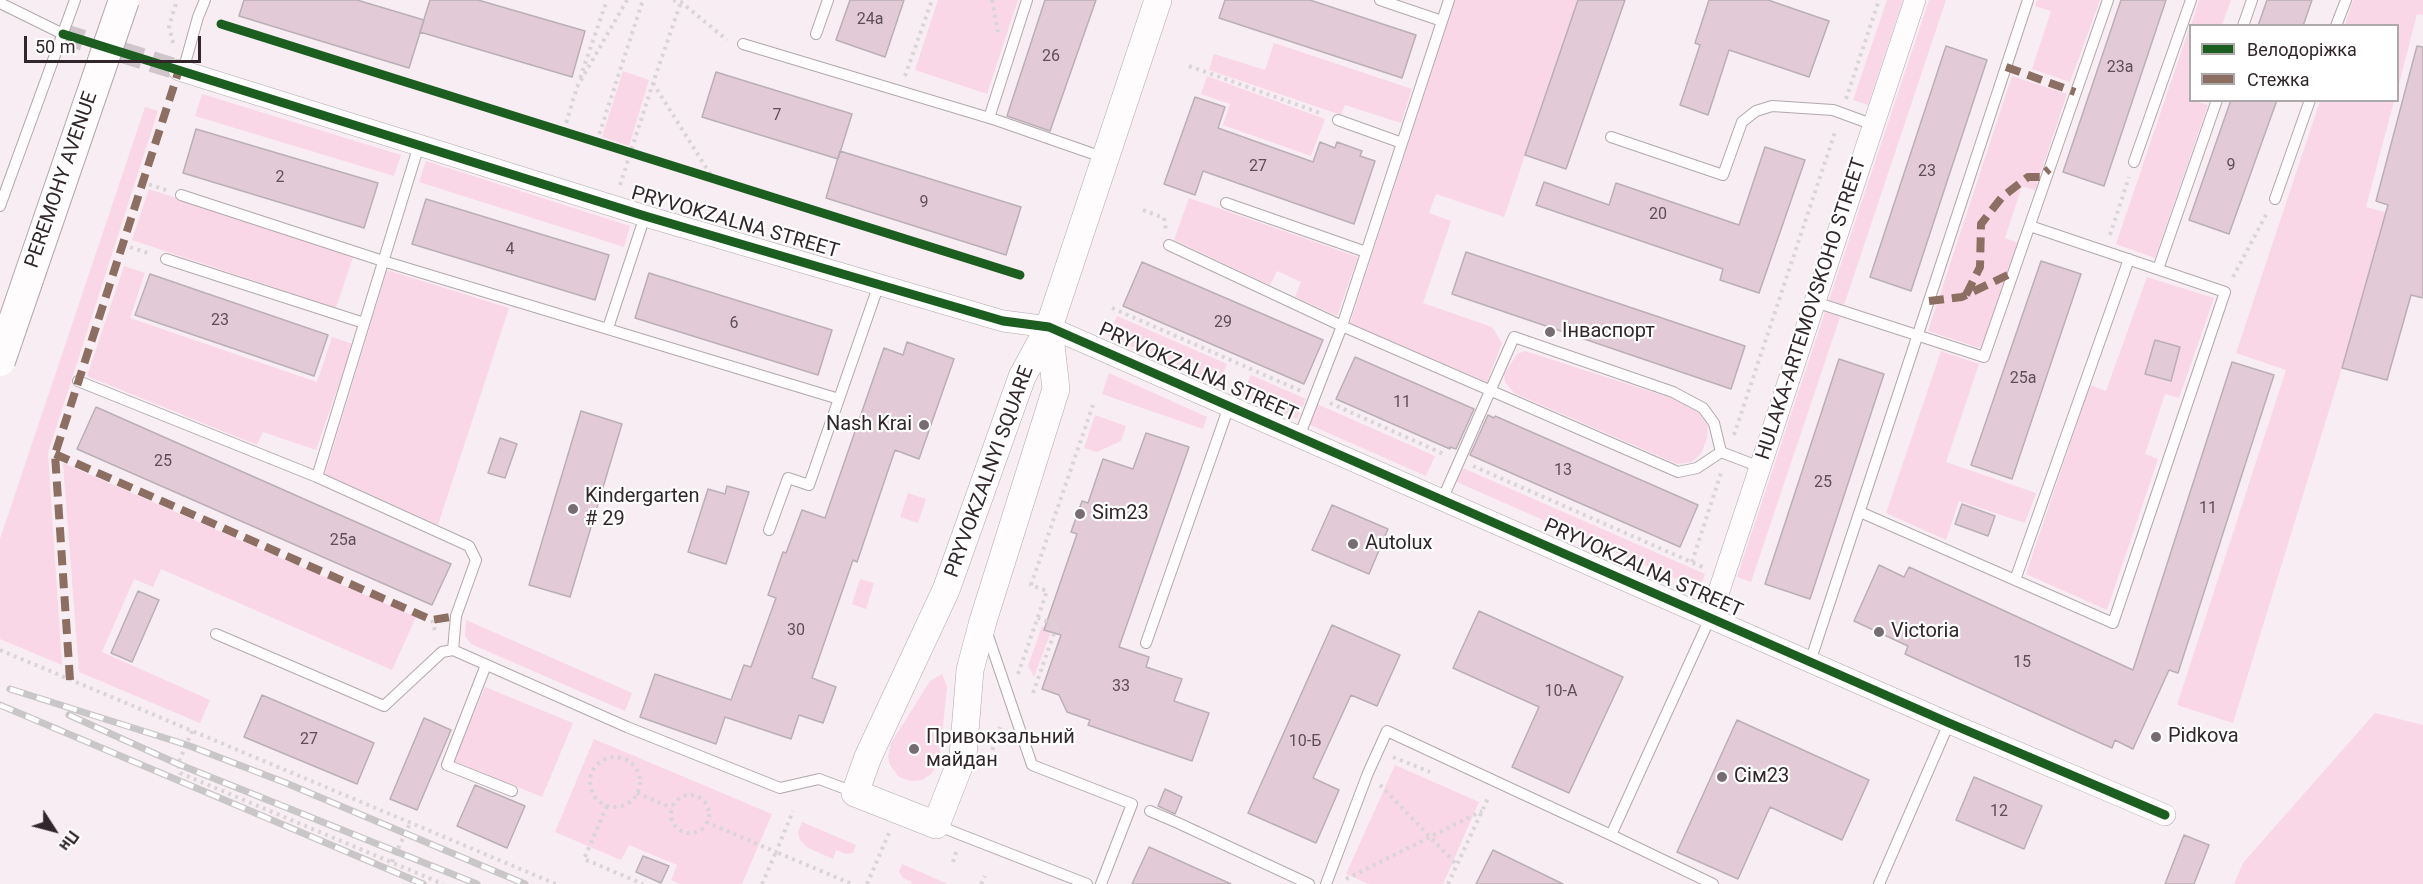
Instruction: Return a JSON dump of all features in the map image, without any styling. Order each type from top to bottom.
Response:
[{"type":"main road","name":"PEREMOHY AVENUE","points":[[0,361],[124,0]]},
{"type":"street","points":[[1049,327],[1158,0]]},
{"type":"street","name":"HULAKA-ARTEMOVSKOHO STREET","points":[[1710,618],[1915,0]]},
{"type":"street","name":"PRYVOKZALNA STREET","points":[[181,71],[645,216],[1004,321],[1049,327],[1949,723],[2164,815]]},
{"type":"street","name":"PRYVOKZALNYI SQUARE","points":[[936,825],[963,756],[970,670],[983,621],[1056,389],[1049,327]]},
{"type":"street","name":"PRYVOKZALNYI SQUARE","points":[[855,793],[868,757],[946,590],[1022,377],[1049,327]]},
{"type":"street","points":[[855,793],[936,825]]},
{"type":"lane","points":[[0,206],[75,0]]},
{"type":"lane","points":[[181,71],[205,0]]},
{"type":"lane","points":[[816,34],[828,0]]},
{"type":"lane","points":[[989,118],[1027,0]]},
{"type":"lane","points":[[1380,0],[1442,21]]},
{"type":"lane","points":[[1299,437],[1342,326],[1449,0]]},
{"type":"lane","points":[[1810,662],[2028,0]]},
{"type":"lane","points":[[1815,302],[1984,357],[2108,0]]},
{"type":"lane","points":[[2134,162],[2191,0]]},
{"type":"lane","points":[[2244,24],[2252,0]]},
{"type":"lane","points":[[2338,24],[2346,0]]},
{"type":"lane","points":[[0,3],[63,34]]},
{"type":"lane","points":[[743,44],[989,118],[1106,158]]},
{"type":"lane","points":[[2158,269],[2216,102]]},
{"type":"lane","points":[[2275,199],[2309,102]]},
{"type":"lane","points":[[1611,137],[1723,175],[1742,122],[1756,111],[1772,106],[1833,110],[1874,125]]},
{"type":"lane","points":[[1338,120],[1402,143]]},
{"type":"lane","points":[[317,477],[419,145]]},
{"type":"lane","points":[[181,195],[383,261],[839,399]]},
{"type":"lane","points":[[1226,203],[1366,252]]},
{"type":"lane","points":[[608,328],[645,216]]},
{"type":"lane","points":[[1860,512],[2113,623],[2225,292],[2030,226]]},
{"type":"lane","points":[[1169,245],[1342,326],[1678,472],[1697,468],[1725,453]]},
{"type":"lane","points":[[166,259],[364,323]]},
{"type":"lane","points":[[2015,580],[2129,259]]},
{"type":"lane","points":[[769,530],[788,478],[809,485],[879,284]]},
{"type":"lane","points":[[1442,500],[1514,337],[1674,392],[1703,408],[1714,423],[1725,453],[1760,467]]},
{"type":"lane","points":[[78,381],[317,477],[470,546],[476,560],[456,616],[453,650]]},
{"type":"lane","points":[[1146,643],[1229,406]]},
{"type":"lane","points":[[1611,835],[1710,618]]},
{"type":"lane","points":[[983,621],[1032,765],[1132,804],[1101,884]]},
{"type":"lane","points":[[216,634],[384,706],[442,652],[453,650],[617,722],[780,788],[819,779],[855,793]]},
{"type":"lane","points":[[486,665],[447,765],[512,791]]},
{"type":"lane","points":[[1879,884],[1949,723]]},
{"type":"lane","points":[[1326,884],[1368,772],[1387,731],[1713,884]]},
{"type":"lane","points":[[1150,811],[1310,884]]},
{"type":"lane","points":[[936,825],[1087,884]]},
{"type":"path","points":[[564,130],[607,0]]},
{"type":"path","points":[[577,87],[627,0]]},
{"type":"path","points":[[597,141],[643,0]]},
{"type":"path","points":[[673,0],[681,2],[728,41]]},
{"type":"path","points":[[900,91],[932,0]]},
{"type":"path","points":[[1692,562],[1725,453],[1879,0]]},
{"type":"path","points":[[614,206],[681,2]]},
{"type":"path","points":[[221,24],[1020,275]]},
{"type":"path","points":[[1189,66],[1338,120]]},
{"type":"path","points":[[653,82],[713,177]]},
{"type":"path","points":[[2105,251],[2134,162]]},
{"type":"path","points":[[142,182],[181,195]]},
{"type":"path","points":[[2225,292],[2275,199]]},
{"type":"path","points":[[1143,210],[1164,218],[1169,245]]},
{"type":"path","points":[[123,244],[166,259]]},
{"type":"path","points":[[1112,308],[1723,576]]},
{"type":"path","points":[[1021,667],[1047,591],[1031,585],[1094,402]]},
{"type":"path","points":[[1033,693],[1057,625],[1038,618]]},
{"type":"path","points":[[0,650],[556,884]]},
{"type":"path","points":[[192,731],[178,764],[180,773],[443,884]]},
{"type":"path","points":[[605,758],[624,759],[633,764],[638,773],[640,782],[637,793],[633,801],[624,806],[607,806],[596,800],[591,792],[589,782],[591,772],[605,758]]},
{"type":"path","points":[[1368,772],[1457,865]]},
{"type":"path","points":[[1448,884],[1496,782]]},
{"type":"path","points":[[637,793],[672,808]]},
{"type":"path","points":[[694,795],[702,800],[708,808],[709,818],[706,822],[696,832],[686,833],[677,829],[672,821],[672,808],[675,802],[683,796],[694,795]]},
{"type":"path","points":[[607,806],[584,859],[644,884]]},
{"type":"path","points":[[867,884],[897,810]]},
{"type":"path","points":[[762,884],[793,811]]},
{"type":"path","points":[[1336,884],[1482,811]]},
{"type":"path","points":[[706,822],[852,884]]},
{"type":"path","points":[[392,862],[410,823]]},
{"type":"path","points":[[981,884],[985,876]]},
{"type":"shaded area","points":[[938,0],[1018,0],[987,94],[915,70]]},
{"type":"shaded area","points":[[1455,0],[1578,0],[1504,217],[1436,194],[1429,213],[1451,221],[1423,303],[1492,327],[1502,343],[1487,382],[1350,323]]},
{"type":"shaded area","points":[[1887,0],[1903,0],[1868,105],[1853,100]]},
{"type":"shaded area","points":[[1929,0],[1946,0],[1844,305],[1829,300]]},
{"type":"shaded area","points":[[2037,0],[2100,0],[2070,82],[2032,69],[2051,11],[2035,6]]},
{"type":"shaded area","points":[[2199,0],[2231,0],[2222,24],[2192,24]]},
{"type":"shaded area","points":[[2353,0],[2423,0],[2423,15],[2417,14],[2399,84],[2399,24],[2345,24]]},
{"type":"shaded area","points":[[2189,29],[2189,102],[2208,105],[2155,258],[2116,244]]},
{"type":"shaded area","points":[[1274,43],[1412,89],[1401,123],[1345,105],[1341,115],[1209,70],[1214,54],[1265,70]]},
{"type":"shaded area","points":[[623,71],[649,80],[629,146],[602,137]]},
{"type":"shaded area","points":[[1207,76],[1325,119],[1311,156],[1223,125],[1230,104],[1201,94]]},
{"type":"shaded area","points":[[2012,76],[2067,94],[2035,190],[2022,186],[2005,238],[2018,243],[1983,349],[1928,331]]},
{"type":"shaded area","points":[[202,94],[401,155],[394,176],[195,116]]},
{"type":"shaded area","points":[[2320,102],[2394,102],[2366,207],[2423,222],[2379,237],[2342,368],[2233,723],[2177,705],[2286,370],[2236,353]]},
{"type":"shaded area","points":[[145,107],[158,111],[48,453],[62,665],[0,639],[0,539]]},
{"type":"shaded area","points":[[426,161],[630,226],[624,247],[419,182]]},
{"type":"shaded area","points":[[149,189],[353,257],[336,308],[132,240]]},
{"type":"shaded area","points":[[1189,198],[1358,257],[1337,316],[1295,297],[1301,282],[1277,271],[1270,285],[1174,240]]},
{"type":"shaded area","points":[[124,266],[145,273],[130,318],[317,382],[332,337],[353,344],[316,450],[263,432],[257,445],[87,376]]},
{"type":"shaded area","points":[[387,270],[509,308],[438,525],[325,474]]},
{"type":"shaded area","points":[[2147,277],[2214,298],[2179,398],[2165,394],[2145,454],[2158,459],[2107,610],[2026,574],[2090,385],[2106,391]]},
{"type":"shaded area","points":[[1825,312],[1840,317],[1751,582],[1737,577]]},
{"type":"shaded area","points":[[1117,316],[1227,364],[1218,385],[1108,336]]},
{"type":"shaded area","points":[[1525,351],[1674,399],[1698,412],[1708,425],[1707,438],[1702,452],[1692,462],[1677,464],[1514,393],[1505,382],[1504,374],[1517,354]]},
{"type":"shaded area","points":[[1941,351],[1979,364],[1946,462],[2036,493],[2025,523],[1959,501],[1946,540],[1886,513]]},
{"type":"shaded area","points":[[1109,373],[1207,417],[1203,429],[1102,394]]},
{"type":"shaded area","points":[[1251,375],[1306,399],[1297,419],[1242,395]]},
{"type":"shaded area","points":[[1317,404],[1435,456],[1426,476],[1308,424]]},
{"type":"shaded area","points":[[1095,415],[1126,426],[1121,441],[1097,452],[1084,448]]},
{"type":"shaded area","points":[[63,463],[416,617],[392,670],[161,569],[153,587],[134,579],[102,652],[210,700],[200,723],[79,672]]},
{"type":"shaded area","points":[[1463,468],[1705,574],[1699,589],[1457,482]]},
{"type":"shaded area","points":[[908,493],[926,499],[918,523],[900,517]]},
{"type":"shaded area","points":[[860,579],[874,583],[866,609],[852,604]]},
{"type":"shaded area","points":[[466,620],[632,693],[625,711],[471,644],[465,636]]},
{"type":"shaded area","points":[[1042,626],[1052,629],[1034,677],[1028,666]]},
{"type":"shaded area","points":[[942,674],[947,687],[939,763],[931,774],[922,780],[911,781],[899,777],[890,765],[888,757],[891,743],[930,681]]},
{"type":"shaded area","points":[[485,687],[573,723],[542,797],[454,761]]},
{"type":"shaded area","points":[[2375,713],[2423,725],[2423,884],[2234,884],[2243,863]]},
{"type":"shaded area","points":[[594,739],[772,814],[742,884],[680,884],[671,880],[677,865],[629,845],[621,860],[555,832]]},
{"type":"shaded area","points":[[1395,765],[1479,802],[1443,884],[1369,884],[1346,874]]},
{"type":"shaded area","points":[[802,822],[856,845],[853,853],[846,854],[836,850],[833,859],[808,848],[800,840],[798,832]]},
{"type":"shaded area","points":[[902,864],[948,884],[911,884],[912,882],[903,878],[899,872]]},
{"type":"building","points":[[244,0],[357,0],[424,20],[409,68],[239,16]]},
{"type":"building","points":[[430,0],[478,0],[585,31],[572,77],[420,32]]},
{"type":"building","points":[[850,0],[904,0],[885,57],[836,40]]},
{"type":"building","points":[[1045,0],[1096,0],[1050,131],[1007,116]]},
{"type":"building","points":[[1225,0],[1310,0],[1416,35],[1402,78],[1219,18]]},
{"type":"building","points":[[1578,0],[1625,0],[1566,169],[1525,155]]},
{"type":"building","points":[[1709,0],[1768,0],[1829,21],[1809,77],[1729,50],[1708,115],[1680,105],[1700,45],[1695,43]]},
{"type":"building","points":[[2121,0],[2166,0],[2104,186],[2063,172]]},
{"type":"building","points":[[2267,0],[2312,0],[2304,24],[2259,24]]},
{"type":"building","points":[[1946,46],[1987,60],[1911,291],[1870,277]]},
{"type":"building","points":[[2417,46],[2423,47],[2423,298],[2411,295],[2387,380],[2342,368],[2388,205],[2376,201]]},
{"type":"building","points":[[716,72],[852,114],[838,159],[702,117]]},
{"type":"building","points":[[1195,97],[1225,107],[1218,128],[1313,162],[1320,142],[1335,148],[1337,142],[1362,151],[1360,156],[1375,161],[1354,224],[1203,171],[1195,195],[1164,184]]},
{"type":"building","points":[[2230,102],[2276,102],[2229,234],[2189,220]]},
{"type":"building","points":[[196,129],[378,183],[364,228],[183,173]]},
{"type":"building","points":[[1765,147],[1805,160],[1759,293],[1720,280],[1723,269],[1536,205],[1544,182],[1609,205],[1616,183],[1739,225]]},
{"type":"building","points":[[840,151],[1021,207],[1006,255],[826,198]]},
{"type":"building","points":[[426,199],[609,255],[595,300],[412,244]]},
{"type":"building","points":[[1466,252],[1745,346],[1731,389],[1452,294]]},
{"type":"building","points":[[2041,261],[2081,274],[2012,479],[1971,465]]},
{"type":"building","points":[[1142,262],[1323,340],[1304,384],[1123,306]]},
{"type":"building","points":[[649,273],[832,330],[818,375],[635,318]]},
{"type":"building","points":[[150,274],[328,335],[314,376],[135,315]]},
{"type":"building","points":[[2155,340],[2180,347],[2171,381],[2145,374]]},
{"type":"building","points":[[907,342],[954,359],[919,459],[895,450],[857,562],[853,560],[812,678],[836,687],[823,723],[799,715],[791,739],[725,717],[716,744],[640,717],[655,674],[731,700],[744,665],[751,667],[776,598],[768,595],[783,552],[786,553],[802,510],[825,518],[884,348],[903,355]]},
{"type":"building","points":[[1355,357],[1474,409],[1456,449],[1450,447],[1450,449],[1336,399]]},
{"type":"building","points":[[1839,359],[1884,374],[1810,599],[1765,584]]},
{"type":"building","points":[[2232,362],[2274,375],[2178,673],[2169,670],[2133,749],[2115,740],[2112,748],[1905,654],[1908,646],[1854,621],[1879,565],[1904,577],[1909,567],[2133,670]]},
{"type":"building","points":[[96,407],[451,564],[432,605],[77,449]]},
{"type":"building","points":[[581,411],[622,424],[570,597],[529,585]]},
{"type":"building","points":[[1488,415],[1494,418],[1495,416],[1698,505],[1680,547],[1470,455]]},
{"type":"building","points":[[1146,433],[1189,447],[1119,647],[1149,657],[1146,667],[1182,679],[1174,701],[1209,713],[1192,761],[1088,725],[1090,720],[1067,712],[1059,695],[1042,689],[1061,635],[1044,630],[1077,534],[1071,532],[1082,501],[1088,503],[1103,459],[1133,469]]},
{"type":"building","points":[[500,438],[517,444],[505,478],[488,473]]},
{"type":"building","points":[[727,486],[749,492],[726,564],[688,552],[708,489],[725,494]]},
{"type":"building","points":[[1962,504],[1995,516],[1988,536],[1955,524]]},
{"type":"building","points":[[1332,505],[1388,529],[1369,574],[1312,550]]},
{"type":"building","points":[[138,591],[159,600],[132,662],[111,653]]},
{"type":"building","points":[[1479,611],[1623,677],[1569,793],[1512,767],[1539,707],[1453,668]]},
{"type":"building","points":[[1332,625],[1400,655],[1377,706],[1351,695],[1313,778],[1339,790],[1316,843],[1248,813]]},
{"type":"building","points":[[262,695],[374,743],[357,784],[244,737]]},
{"type":"building","points":[[424,718],[451,730],[417,810],[390,799]]},
{"type":"building","points":[[1737,720],[1869,780],[1842,840],[1770,807],[1738,879],[1677,852]]},
{"type":"building","points":[[1974,777],[2042,806],[2024,849],[1956,820]]},
{"type":"building","points":[[475,785],[525,806],[507,848],[457,826]]},
{"type":"building","points":[[1165,789],[1182,797],[1175,814],[1158,806]]},
{"type":"building","points":[[2184,835],[2209,845],[2194,884],[2165,884]]},
{"type":"building","points":[[1149,847],[1231,884],[1132,884]]},
{"type":"building","points":[[1493,850],[1563,884],[1476,884]]},
{"type":"building","points":[[643,856],[669,866],[661,883],[636,872]]},
{"type":"tunnel","points":[[63,34],[179,70]]},
{"type":"railway","points":[[10,689],[187,745],[286,783],[525,884]]},
{"type":"railway","points":[[0,705],[423,884]]},
{"type":"railway","points":[[69,715],[178,764],[477,884]]},
{"type":"marked path","points":[[2006,67],[2075,92]]},
{"type":"marked path","points":[[70,680],[55,454],[179,70]]},
{"type":"marked path","points":[[1966,295],[1980,267],[1981,224],[2002,197],[2028,177],[2040,177],[2049,169]]},
{"type":"marked path","points":[[1929,301],[1962,297],[2014,272]]},
{"type":"marked path","points":[[55,454],[432,620],[456,616]]},
{"type":"cycle path","points":[[221,24],[1020,275]]},
{"type":"cycle path","points":[[63,34],[645,216],[1003,321],[1049,327],[1949,723],[2165,815]]},
{"type":"place","name":"Інваспорт","points":[[1550,332]]},
{"type":"place","name":"Nash Krai","points":[[924,425]]},
{"type":"place","name":"Kindergarten # 29","points":[[573,509]]},
{"type":"place","name":"Sim23","points":[[1080,514]]},
{"type":"place","name":"Autolux","points":[[1353,544]]},
{"type":"place","name":"Victoria","points":[[1879,632]]},
{"type":"place","name":"Pidkova","points":[[2156,737]]},
{"type":"place","name":"Привокзальний майдан","points":[[914,749]]},
{"type":"place","name":"Сім23","points":[[1722,777]]}]
